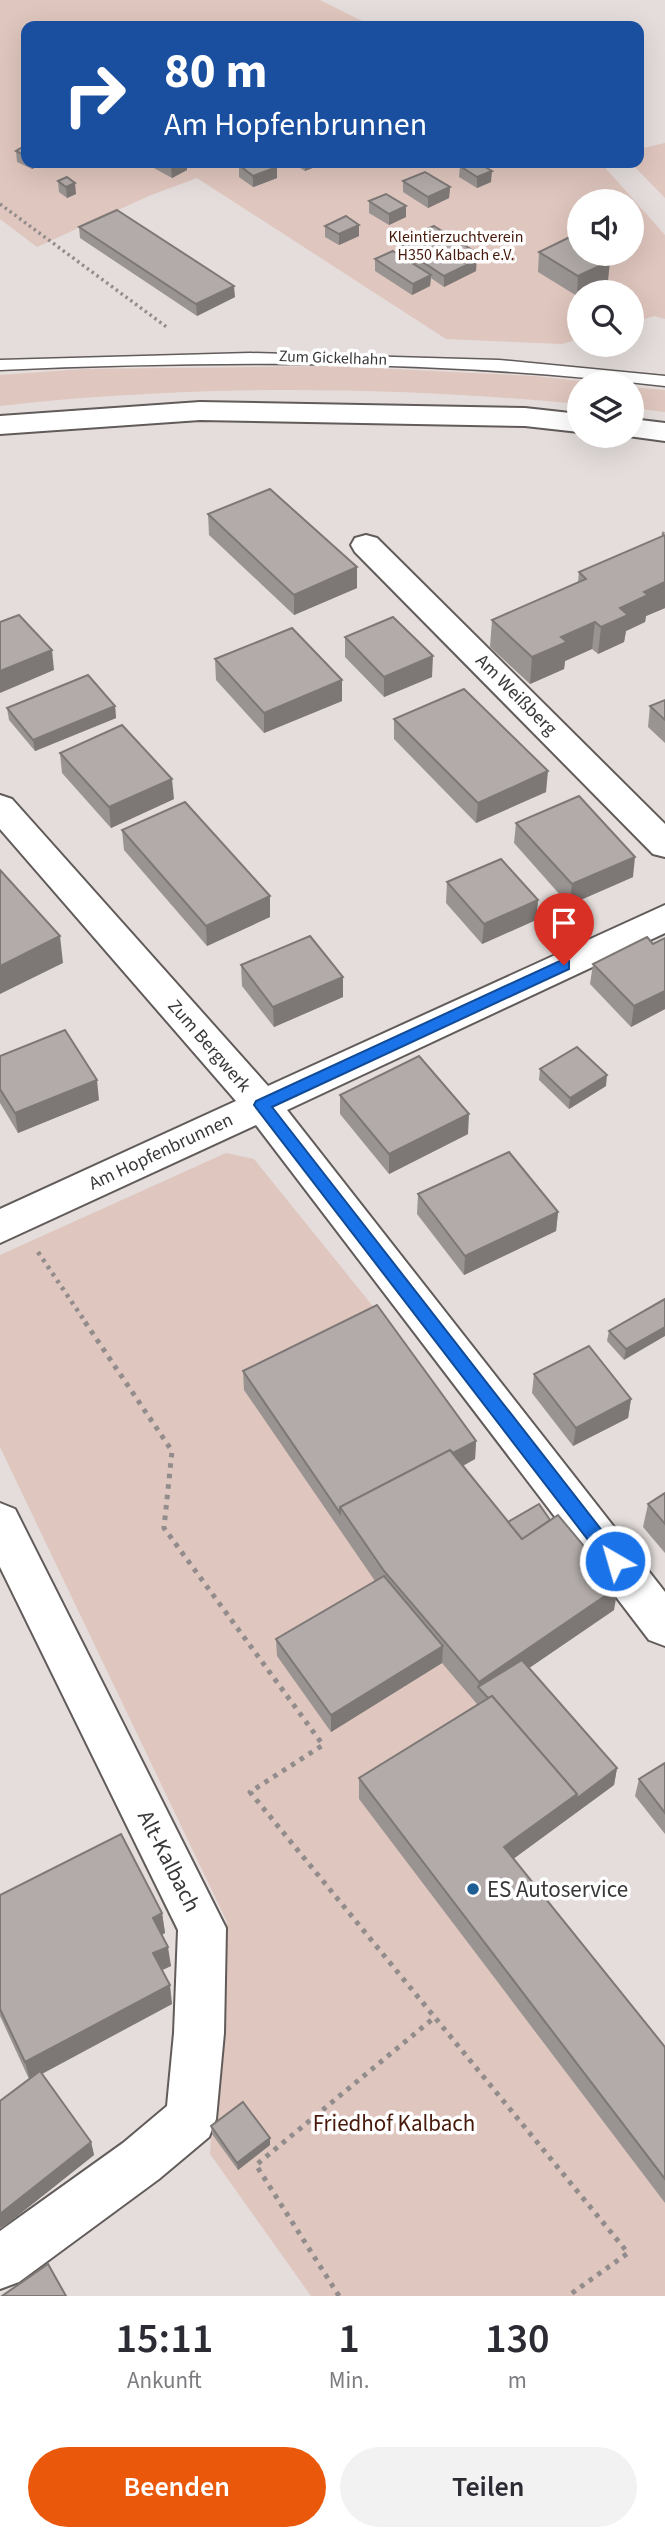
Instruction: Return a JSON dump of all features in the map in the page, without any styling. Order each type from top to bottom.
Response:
[{"type":"street","points":[[0,425],[200,411],[525,417],[567,422]]},
{"type":"street","points":[[644,429],[665,432]]},
{"type":"street","name":"Am Weißberg","points":[[366,545],[665,845]]},
{"type":"street","name":"Zum Bergwerk","points":[[0,807],[262,1105],[665,1626]]},
{"type":"street","name":"Am Hopfenbrunnen","points":[[13,1221],[665,918]]},
{"type":"street","name":"Alt-Kalbach","points":[[0,1522],[202,1928],[199,2033],[191,2119],[141,2161],[0,2263]]},
{"type":"lane","name":"Zum Gickelhahn","points":[[0,365],[282,356],[573,368],[665,381]]},
{"type":"path","points":[[0,204],[188,342],[186,358]]},
{"type":"path","points":[[13,1221],[32,1242],[172,1451],[164,1528],[323,1745],[250,1793],[628,2253],[568,2296]]},
{"type":"path","points":[[339,2296],[256,2165],[435,2017]]},
{"type":"green space","name":"Kleintierzuchtverein H350 Kalbach e.V.","points":[[0,0],[320,0],[362,21],[21,21],[21,168],[605,168],[624,189],[567,189],[567,266],[644,266],[644,211],[665,235],[665,319],[654,316],[644,319],[644,280],[567,280],[567,343],[446,339],[197,178],[151,195],[37,247],[0,219]]},
{"type":"green space","points":[[665,143],[665,198],[636,168],[644,168],[644,148]]},
{"type":"green space","points":[[332,366],[534,376],[567,380],[567,403],[435,394],[290,390],[144,394],[0,406],[0,375],[84,369]]},
{"type":"green space","points":[[644,388],[665,390],[665,412],[644,409]]},
{"type":"green space","name":"Friedhof Kalbach","points":[[226,1153],[254,1159],[384,1320],[489,1718],[444,1910],[665,2203],[665,2296],[311,2296],[210,2154],[227,1922],[0,1447],[0,1255]]},
{"type":"building","points":[[243,168],[274,168],[253,176]]},
{"type":"building","points":[[463,168],[487,168],[492,171],[477,177]]},
{"type":"building","points":[[425,172],[450,187],[428,197],[403,181]]},
{"type":"building","points":[[67,177],[75,183],[66,187],[58,181]]},
{"type":"building","points":[[386,194],[406,206],[389,214],[369,201]]},
{"type":"building","points":[[117,210],[234,286],[196,304],[79,227]]},
{"type":"building","points":[[346,216],[359,225],[339,234],[325,226]]},
{"type":"building","points":[[434,226],[477,253],[470,256],[477,260],[444,276],[400,247],[414,241],[410,237]]},
{"type":"building","points":[[567,238],[567,266],[599,266],[578,276],[539,252]]},
{"type":"building","points":[[393,251],[431,275],[413,284],[375,259]]},
{"type":"building","points":[[270,489],[357,567],[294,595],[208,514]]},
{"type":"building","points":[[665,535],[665,582],[644,592],[648,595],[620,608],[628,615],[601,627],[595,622],[561,637],[567,642],[532,657],[492,620],[586,579],[579,572]]},
{"type":"building","points":[[19,615],[52,650],[0,671],[0,622]]},
{"type":"building","points":[[393,617],[433,656],[384,677],[345,637]]},
{"type":"building","points":[[292,628],[342,680],[264,713],[215,659]]},
{"type":"building","points":[[88,675],[115,706],[33,740],[7,708]]},
{"type":"building","points":[[464,689],[548,771],[478,803],[394,719]]},
{"type":"building","points":[[665,700],[665,720],[650,706]]},
{"type":"building","points":[[122,725],[172,779],[109,807],[60,753]]},
{"type":"building","points":[[579,796],[635,857],[572,884],[516,823]]},
{"type":"building","points":[[185,802],[270,896],[206,926],[122,830]]},
{"type":"building","points":[[501,859],[538,900],[484,924],[447,882]]},
{"type":"building","points":[[0,870],[60,936],[0,966]]},
{"type":"building","points":[[310,936],[343,977],[273,1007],[241,965]]},
{"type":"building","points":[[647,937],[653,944],[665,938],[665,991],[634,1006],[593,964]]},
{"type":"building","points":[[65,1030],[97,1080],[15,1113],[0,1089],[0,1056]]},
{"type":"building","points":[[577,1047],[607,1075],[570,1098],[540,1069]]},
{"type":"building","points":[[419,1056],[469,1114],[389,1154],[340,1095]]},
{"type":"building","points":[[509,1152],[558,1212],[465,1256],[418,1194]]},
{"type":"building","points":[[665,1299],[665,1327],[626,1349],[609,1331]]},
{"type":"building","points":[[377,1305],[476,1441],[453,1453],[450,1450],[340,1507],[340,1513],[243,1371]]},
{"type":"building","points":[[589,1346],[631,1399],[576,1428],[534,1374]]},
{"type":"building","points":[[450,1450],[522,1539],[558,1515],[618,1587],[479,1682],[384,1571],[340,1507]]},
{"type":"building","points":[[665,1493],[665,1524],[648,1504]]},
{"type":"building","points":[[539,1504],[550,1520],[522,1539],[508,1522]]},
{"type":"building","points":[[384,1576],[443,1646],[331,1715],[276,1639]]},
{"type":"building","points":[[522,1660],[617,1768],[576,1799],[577,1794],[492,1696],[488,1698],[478,1687]]},
{"type":"building","points":[[492,1696],[577,1794],[504,1847],[665,2047],[665,2179],[359,1778]]},
{"type":"building","points":[[665,1763],[665,1813],[639,1779]]},
{"type":"building","points":[[121,1834],[162,1913],[153,1918],[168,1947],[153,1953],[170,1985],[25,2062],[0,2009],[0,1895]]},
{"type":"building","points":[[40,2071],[91,2142],[0,2214],[0,2101]]},
{"type":"building","points":[[243,2102],[270,2138],[237,2163],[211,2126]]},
{"type":"building","points":[[48,2264],[66,2296],[2,2296]]},
{"type":"place","name":"ES Autoservice","points":[[473,1889]]},
{"type":"route","points":[[564,965],[262,1105],[615,1561]]}]
